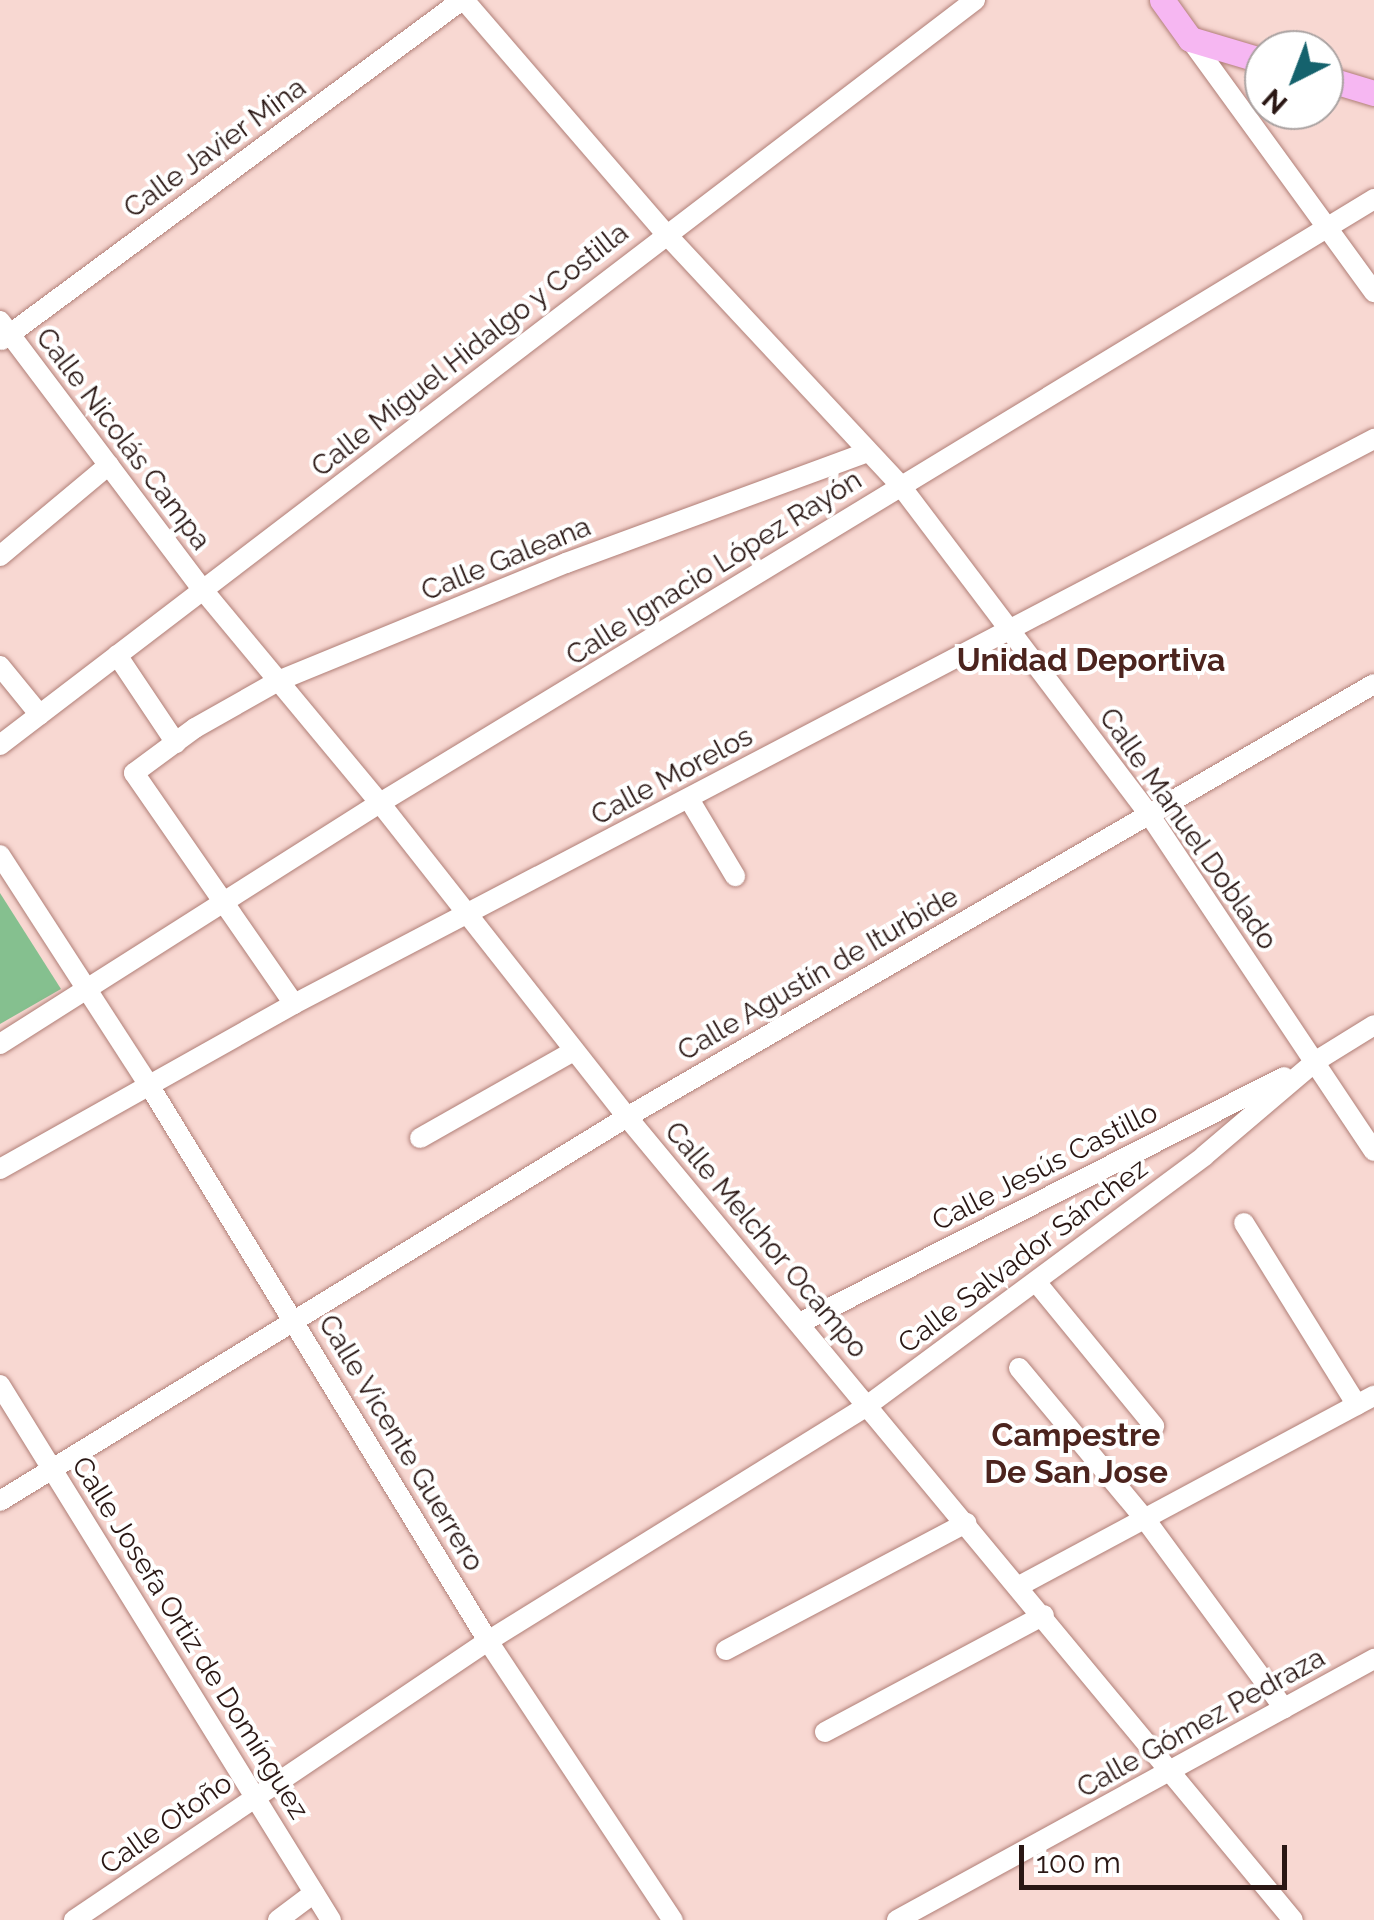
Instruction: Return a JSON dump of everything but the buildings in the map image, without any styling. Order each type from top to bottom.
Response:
[{"type":"main road","points":[[1162,0],[1190,39],[1244,55]]},
{"type":"main road","points":[[1344,84],[1374,93]]},
{"type":"street","name":"Calle Manuel Doblado","points":[[463,0],[666,234],[900,485],[1149,814],[1374,1151]]},
{"type":"street","name":"Calle Javier Mina","points":[[3,332],[463,0]]},
{"type":"street","name":"Calle Miguel Hidalgo y Costilla","points":[[0,745],[976,0]]},
{"type":"street","points":[[1190,39],[1374,292]]},
{"type":"street","name":"Calle Ignacio López Rayón","points":[[0,1044],[380,803],[1374,199]]},
{"type":"street","name":"Calle Nicolás Campa","points":[[3,332],[110,465],[203,590]]},
{"type":"street","name":"Calle Morelos","points":[[0,1169],[294,1004],[469,916],[1009,627],[1374,439]]},
{"type":"street","name":"Calle Galeana","points":[[226,902],[134,774],[176,742],[278,682],[566,563],[868,452]]},
{"type":"street","points":[[0,556],[110,465]]},
{"type":"street","name":"Calle Melchor Ocampo","points":[[203,590],[380,803],[627,1117],[1294,1920]]},
{"type":"street","points":[[117,655],[176,742]]},
{"type":"street","points":[[0,666],[40,715]]},
{"type":"street","name":"Calle Agustín de Iturbide","points":[[0,1501],[627,1117],[1374,684]]},
{"type":"street","points":[[689,799],[736,876]]},
{"type":"street","name":"Calle Vicente Guerrero","points":[[0,855],[150,1085],[488,1641],[674,1920]]},
{"type":"street","points":[[226,902],[294,1004]]},
{"type":"street","name":"Calle Salvador Sánchez","points":[[488,1641],[868,1405],[1204,1156],[1316,1061],[1374,1025]]},
{"type":"street","points":[[420,1138],[574,1051]]},
{"type":"street","name":"Calle Jesús Castillo","points":[[800,1323],[1316,1061]]},
{"type":"street","points":[[1019,1586],[1369,1399],[1244,1223]]},
{"type":"street","points":[[1037,1283],[1154,1426]]},
{"type":"street","points":[[1019,1368],[1144,1519],[1284,1708]]},
{"type":"street","name":"Calle Josefa Ortiz de Domínguez","points":[[0,1386],[332,1920]]},
{"type":"street","points":[[726,1650],[966,1523]]},
{"type":"street","points":[[826,1732],[1044,1615]]},
{"type":"street","name":"Calle Otoño","points":[[74,1920],[488,1641]]},
{"type":"street","name":"Calle Gómez Pedraza","points":[[896,1920],[1374,1659]]},
{"type":"street","points":[[278,1920],[314,1893]]},
{"type":"green space","points":[[0,893],[61,989],[0,1024]]},
{"type":"district","name":"Unidad Deportiva","points":[[1091,660]]},
{"type":"district","name":"Campestre De San Jose","points":[[1076,1454]]}]
